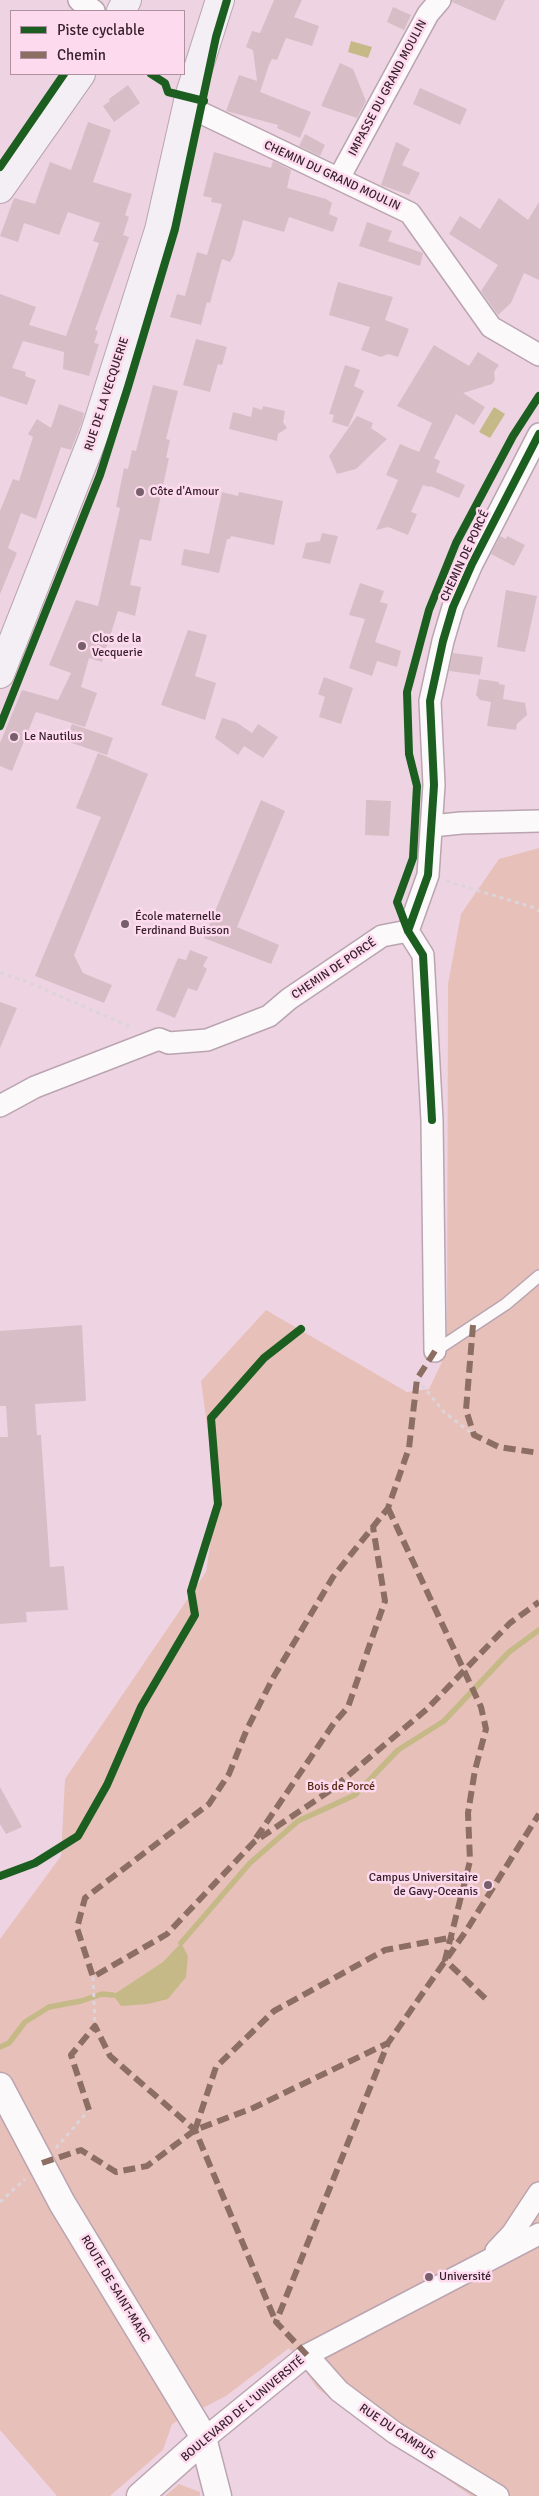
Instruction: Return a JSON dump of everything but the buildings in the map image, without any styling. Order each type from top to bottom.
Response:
[{"type":"main road","name":"RUE DE LA VECQUERIE","points":[[3,660],[94,435],[159,230],[187,106],[190,72],[220,0]]},
{"type":"main road","points":[[0,189],[80,75]]},
{"type":"street","points":[[79,0],[93,10]]},
{"type":"street","name":"IMPASSE DU GRAND MOULIN","points":[[339,178],[428,14],[440,0]]},
{"type":"street","name":"CHEMIN DU GRAND MOULIN","points":[[187,106],[410,213],[491,328],[539,355]]},
{"type":"street","name":"CHEMIN DE PORCÉ","points":[[0,1106],[35,1086],[159,1039],[169,1043],[207,1040],[270,1016],[289,998],[382,936],[408,931],[428,875],[434,785],[430,701],[443,641],[453,607],[472,564],[539,434]]},
{"type":"street","points":[[432,826],[461,823],[539,822]]},
{"type":"street","points":[[408,931],[423,955],[432,1120],[435,1351]]},
{"type":"street","name":"ROUTE DE SAINT-MARC","points":[[0,2086],[62,2203],[204,2439],[218,2496]]},
{"type":"street","name":"BOULEVARD DE L'UNIVERSITÉ","points":[[486,2263],[512,2234],[539,2193]]},
{"type":"street","name":"BOULEVARD DE L'UNIVERSITÉ","points":[[140,2496],[204,2439],[307,2355],[539,2234]]},
{"type":"street","name":"RUE DU CAMPUS","points":[[307,2355],[339,2391],[395,2433],[498,2496]]},
{"type":"lane","points":[[435,1351],[506,1304],[539,1276]]},
{"type":"path","points":[[428,875],[532,907],[539,911]]},
{"type":"path","points":[[0,973],[31,983],[159,1039]]},
{"type":"path","points":[[417,1379],[444,1412],[474,1435]]},
{"type":"path","points":[[93,1977],[95,2026]]},
{"type":"path","points":[[0,2202],[42,2163],[89,2110]]},
{"type":"green space","name":"Bois de Porcé","points":[[539,848],[539,2496],[471,2496],[318,2389],[289,2348],[226,2396],[172,2424],[163,2450],[110,2496],[57,2496],[0,2430],[0,1939],[61,1856],[65,1779],[206,1572],[217,1500],[201,1381],[266,1310],[407,1392],[429,1389],[441,1364],[447,1330],[448,984],[461,914],[499,859]]},
{"type":"green space","points":[[179,2484],[200,2492],[200,2496],[165,2496]]},
{"type":"shaded area","points":[[351,41],[372,47],[368,58],[348,52]]},
{"type":"shaded area","points":[[494,407],[505,414],[490,438],[479,432]]},
{"type":"shaded area","points":[[181,1943],[188,1956],[186,1977],[168,1999],[148,2004],[121,2006],[113,1995],[163,1962]]},
{"type":"waterway","points":[[181,1943],[250,1863],[298,1821],[355,1795],[398,1750],[444,1721],[509,1652],[539,1630]]},
{"type":"waterway","points":[[0,2047],[9,2043],[25,2022],[49,2007],[81,2001],[102,1994],[113,1995]]},
{"type":"marked path","points":[[473,1325],[466,1410],[474,1435],[499,1447],[539,1453]]},
{"type":"marked path","points":[[435,1351],[417,1379],[409,1448],[388,1508],[333,1577],[273,1678],[247,1729],[229,1774],[209,1804],[85,1898],[77,1928],[93,1977],[167,1934],[254,1842],[331,1790],[427,1709],[510,1623],[539,1602]]},
{"type":"marked path","points":[[388,1508],[481,1707],[486,1729],[475,1770],[468,1813],[470,1861],[445,1960],[488,2001]]},
{"type":"marked path","points":[[256,1838],[334,1723],[348,1707],[385,1601],[373,1527]]},
{"type":"marked path","points":[[307,2355],[276,2322],[388,2043],[466,1931],[539,1814]]},
{"type":"marked path","points":[[195,2130],[216,2067],[274,2011],[385,1950],[454,1937]]},
{"type":"marked path","points":[[89,2110],[71,2055],[95,2026],[110,2056],[195,2130],[276,2322]]},
{"type":"marked path","points":[[42,2163],[81,2150],[116,2172],[147,2166],[195,2130],[253,2108],[388,2043]]},
{"type":"cycle path","points":[[0,726],[100,475],[128,387],[175,229],[216,37],[227,0]]},
{"type":"cycle path","points":[[0,167],[63,75]]},
{"type":"cycle path","points":[[153,75],[165,83],[168,92],[204,101]]},
{"type":"cycle path","points":[[432,1120],[423,955],[408,931],[397,902],[413,858],[417,786],[409,754],[407,692],[429,610],[456,543],[513,436],[539,396]]},
{"type":"cycle path","points":[[408,931],[428,875],[434,785],[430,701],[443,641],[453,607],[472,564],[539,434]]},
{"type":"cycle path","points":[[0,1876],[35,1863],[78,1836],[107,1785],[141,1707],[195,1615],[191,1591],[218,1504],[211,1418],[264,1358],[301,1329]]},
{"type":"place","name":"Côte d'Amour","points":[[140,492]]},
{"type":"place","name":"Clos de la Vecquerie","points":[[82,646]]},
{"type":"place","name":"Le Nautilus","points":[[14,737]]},
{"type":"place","name":"École maternelle Ferdinand Buisson","points":[[125,924]]},
{"type":"place","name":"Campus Universitaire de Gavy-Oceanis","points":[[488,1885]]},
{"type":"place","name":"Université","points":[[429,2277]]}]
